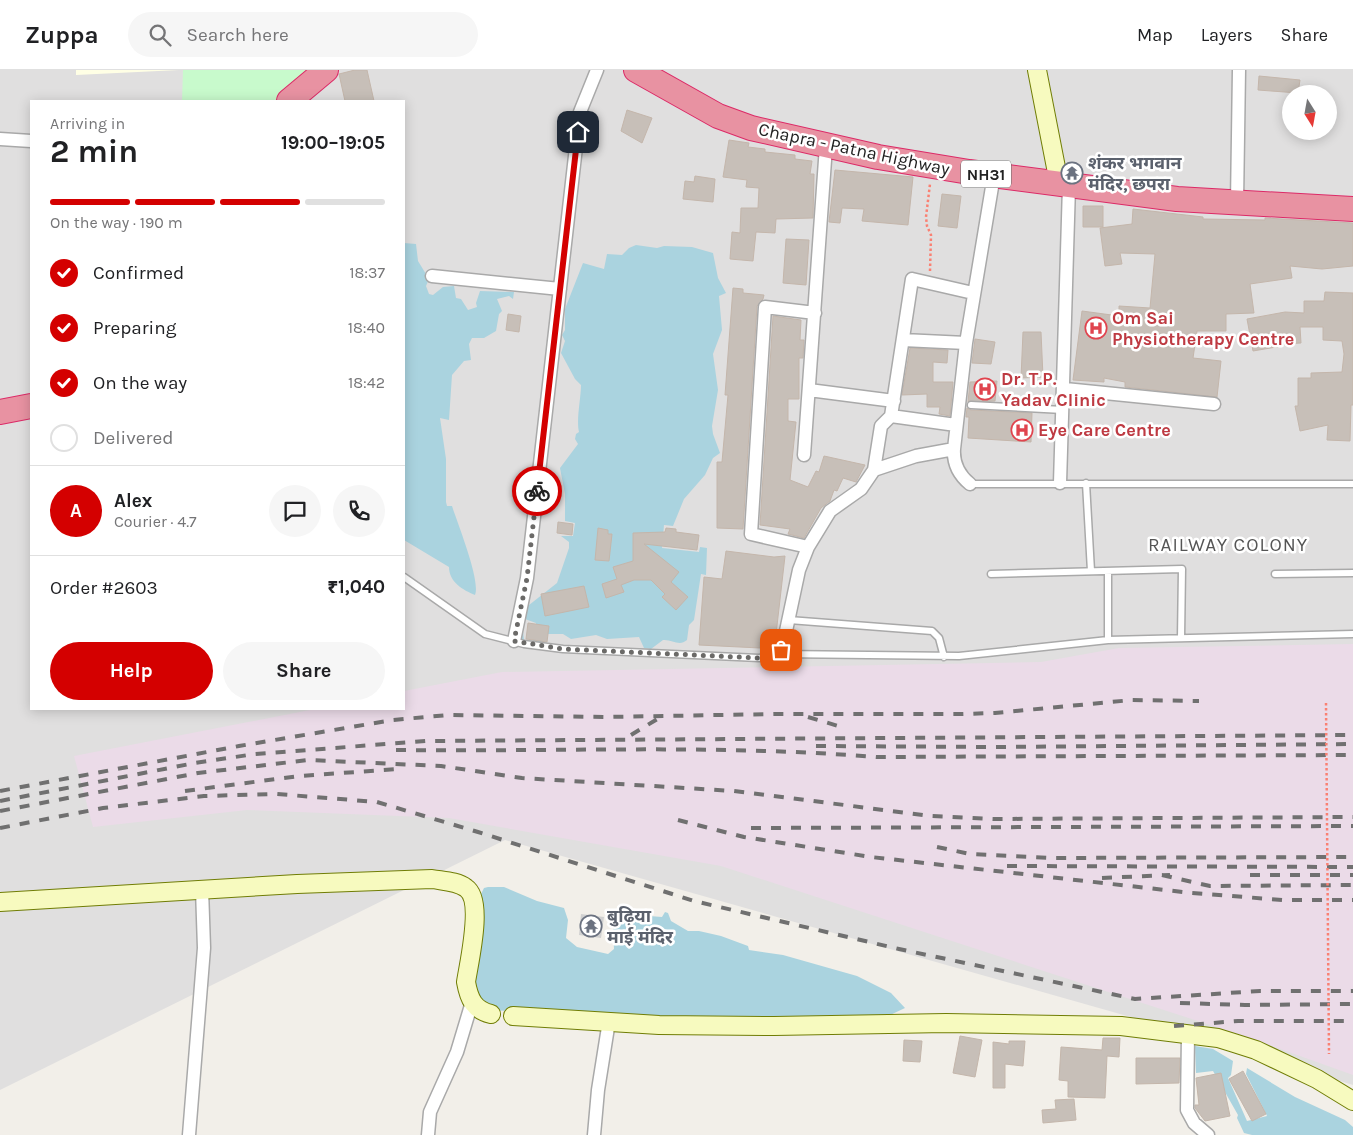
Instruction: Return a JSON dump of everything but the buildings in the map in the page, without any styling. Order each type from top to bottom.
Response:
[{"type":"highway","points":[[290,100],[326,70]]},
{"type":"highway","name":"Chapra - Patna Highway","points":[[636,70],[718,116],[751,128],[826,146],[933,166],[1177,199],[1353,209]]},
{"type":"highway","points":[[0,412],[30,406]]},
{"type":"street","points":[[514,641],[527,578],[580,112],[597,70]]},
{"type":"street","points":[[1037,70],[1064,184],[1065,389],[1060,483]]},
{"type":"street","points":[[1237,202],[1239,70]]},
{"type":"street","points":[[0,139],[30,141]]},
{"type":"street","points":[[804,455],[826,146]]},
{"type":"street","points":[[970,484],[960,476],[954,461],[954,449],[973,293],[994,175]]},
{"type":"street","points":[[432,276],[560,289]]},
{"type":"street","points":[[779,653],[789,620],[799,570],[808,547],[830,511],[861,489],[874,470],[881,426],[891,416],[912,279],[973,293]]},
{"type":"street","points":[[808,547],[750,534],[765,307],[815,313]]},
{"type":"street","points":[[903,340],[966,343]]},
{"type":"street","points":[[1065,389],[1214,404]]},
{"type":"street","points":[[809,390],[894,400]]},
{"type":"street","points":[[891,416],[956,425]]},
{"type":"street","points":[[874,470],[916,456],[954,449]]},
{"type":"street","points":[[0,902],[202,889],[432,879],[465,887],[474,897],[475,904],[466,982],[472,1002],[477,1009],[491,1014],[659,1025],[745,1026],[946,1023],[1121,1026],[1218,1038],[1256,1050],[1317,1079],[1353,1101]]},
{"type":"street","points":[[189,1135],[204,948],[202,889]]},
{"type":"street","points":[[428,1135],[430,1112],[457,1052],[472,1002]]},
{"type":"street","points":[[594,1135],[598,1090],[609,1022]]},
{"type":"street","points":[[1188,1034],[1187,1110],[1194,1123],[1208,1135]]},
{"type":"lane","points":[[972,405],[1063,410]]},
{"type":"lane","points":[[1086,483],[1091,571]]},
{"type":"lane","points":[[970,484],[1353,484]]},
{"type":"lane","points":[[992,574],[1182,569],[1181,638]]},
{"type":"lane","points":[[1108,571],[1108,640]]},
{"type":"lane","points":[[1275,574],[1353,573]]},
{"type":"lane","points":[[405,577],[480,631],[514,641],[563,649],[759,658],[779,653],[944,656],[1108,640],[1353,634]]},
{"type":"lane","points":[[789,620],[932,631],[939,638],[944,656]]},
{"type":"path","points":[[928,282],[932,235],[927,226],[926,217],[933,166]]},
{"type":"path","points":[[1326,702],[1329,1054]]},
{"type":"shaded area","points":[[0,70],[1353,70],[1353,1085],[1173,1029],[505,840],[0,1090]]},
{"type":"shaded area","points":[[76,70],[179,70],[76,75]]},
{"type":"shaded area","points":[[1353,644],[1353,1075],[1247,1037],[721,866],[449,818],[247,810],[93,827],[74,756],[310,710],[405,710],[405,691],[502,672],[1041,662],[1119,648]]},
{"type":"shaded area","name":"बुढ़िया माई मंदिर","points":[[581,914],[604,917],[601,938],[579,935]]},
{"type":"green space","points":[[183,70],[329,70],[292,100],[182,100]]},
{"type":"water","points":[[405,243],[416,244],[418,261],[429,279],[426,286],[429,294],[433,295],[443,287],[454,286],[456,298],[461,299],[468,310],[477,307],[476,303],[480,291],[514,292],[513,299],[509,296],[497,299],[502,311],[499,314],[496,331],[484,338],[472,338],[469,344],[471,360],[464,361],[452,375],[449,420],[440,418],[446,459],[446,502],[447,506],[452,506],[468,551],[475,577],[475,595],[466,591],[454,581],[449,567],[405,541]]},
{"type":"water","points":[[636,245],[657,248],[664,246],[692,247],[713,253],[718,278],[726,293],[719,296],[722,330],[713,354],[718,390],[712,426],[720,453],[713,458],[705,475],[684,499],[673,526],[664,525],[662,548],[699,552],[700,547],[707,548],[706,575],[701,574],[694,620],[689,625],[687,640],[678,643],[663,640],[651,649],[644,648],[639,637],[607,639],[596,635],[571,639],[563,634],[546,634],[545,646],[520,642],[522,623],[524,640],[533,641],[536,623],[525,619],[524,609],[557,583],[569,548],[569,542],[561,536],[573,536],[575,523],[565,521],[565,494],[560,468],[578,444],[575,439],[576,434],[579,432],[581,385],[575,379],[561,353],[565,341],[562,335],[565,330],[565,309],[583,263],[604,269],[607,254],[622,255],[629,248]]},
{"type":"water","points":[[504,887],[537,901],[564,908],[568,920],[566,938],[577,947],[608,954],[614,949],[613,925],[622,911],[631,909],[637,915],[662,917],[665,912],[668,913],[671,921],[688,931],[699,931],[721,936],[748,946],[749,950],[783,955],[857,976],[891,993],[905,1008],[888,1016],[784,1019],[776,1017],[753,1021],[488,1010],[471,990],[482,919],[481,894],[484,888]]},
{"type":"water","points":[[1195,1046],[1213,1049],[1233,1061],[1231,1075],[1228,1078],[1247,1121],[1267,1116],[1246,1074],[1247,1068],[1295,1097],[1345,1120],[1353,1127],[1353,1135],[1252,1135],[1244,1133],[1237,1118],[1238,1115],[1213,1071],[1196,1073]]},
{"type":"railway","points":[[0,791],[239,746],[393,720],[448,715],[605,717],[777,714],[963,714],[995,713],[1132,700],[1199,701]]},
{"type":"railway","points":[[808,717],[845,728]]},
{"type":"railway","points":[[631,735],[659,718]]},
{"type":"railway","points":[[0,801],[195,763],[255,754],[426,741],[1353,735]]},
{"type":"railway","points":[[816,746],[995,747],[1353,744]]},
{"type":"railway","points":[[396,750],[636,749],[756,751],[876,757],[1353,755]]},
{"type":"railway","points":[[0,811],[198,773],[308,760],[441,766],[522,778],[734,791],[931,816],[995,819],[1353,817]]},
{"type":"railway","points":[[185,791],[299,776],[399,769]]},
{"type":"railway","points":[[0,828],[103,808],[204,796],[277,794],[377,802],[694,901],[899,949],[1135,999],[1260,991],[1353,991]]},
{"type":"railway","points":[[678,820],[744,837],[871,857],[1192,893],[1283,900],[1353,900]]},
{"type":"railway","points":[[751,828],[1353,826]]},
{"type":"railway","points":[[937,847],[970,854],[1051,858],[1353,857]]},
{"type":"railway","points":[[1007,866],[1353,867]]},
{"type":"railway","points":[[1162,875],[1210,886],[1353,885]]},
{"type":"railway","points":[[1102,878],[1170,875]]},
{"type":"railway","points":[[1250,875],[1353,875]]},
{"type":"railway","points":[[1180,1003],[1245,1005],[1353,1004]]},
{"type":"railway","points":[[1174,1026],[1238,1021],[1353,1021]]},
{"type":"way so far","points":[[537,491],[527,578],[514,641],[538,647],[563,649],[759,658],[774,656],[781,650]]},
{"type":"place","name":"शंकर भगवान मंदिर, छपरा","points":[[1072,173]]},
{"type":"place","name":"Om Sai Physiotherapy Centre","points":[[1096,328]]},
{"type":"place","name":"Dr. T.P. Yadav Clinic","points":[[985,389]]},
{"type":"place","name":"Eye Care Centre","points":[[1022,430]]},
{"type":"place","name":"बुढ़िया माई मंदिर","points":[[591,926]]},
{"type":"district","name":"RAILWAY COLONY","points":[[1228,544]]},
{"type":"route","points":[[537,491],[578,132]]}]
